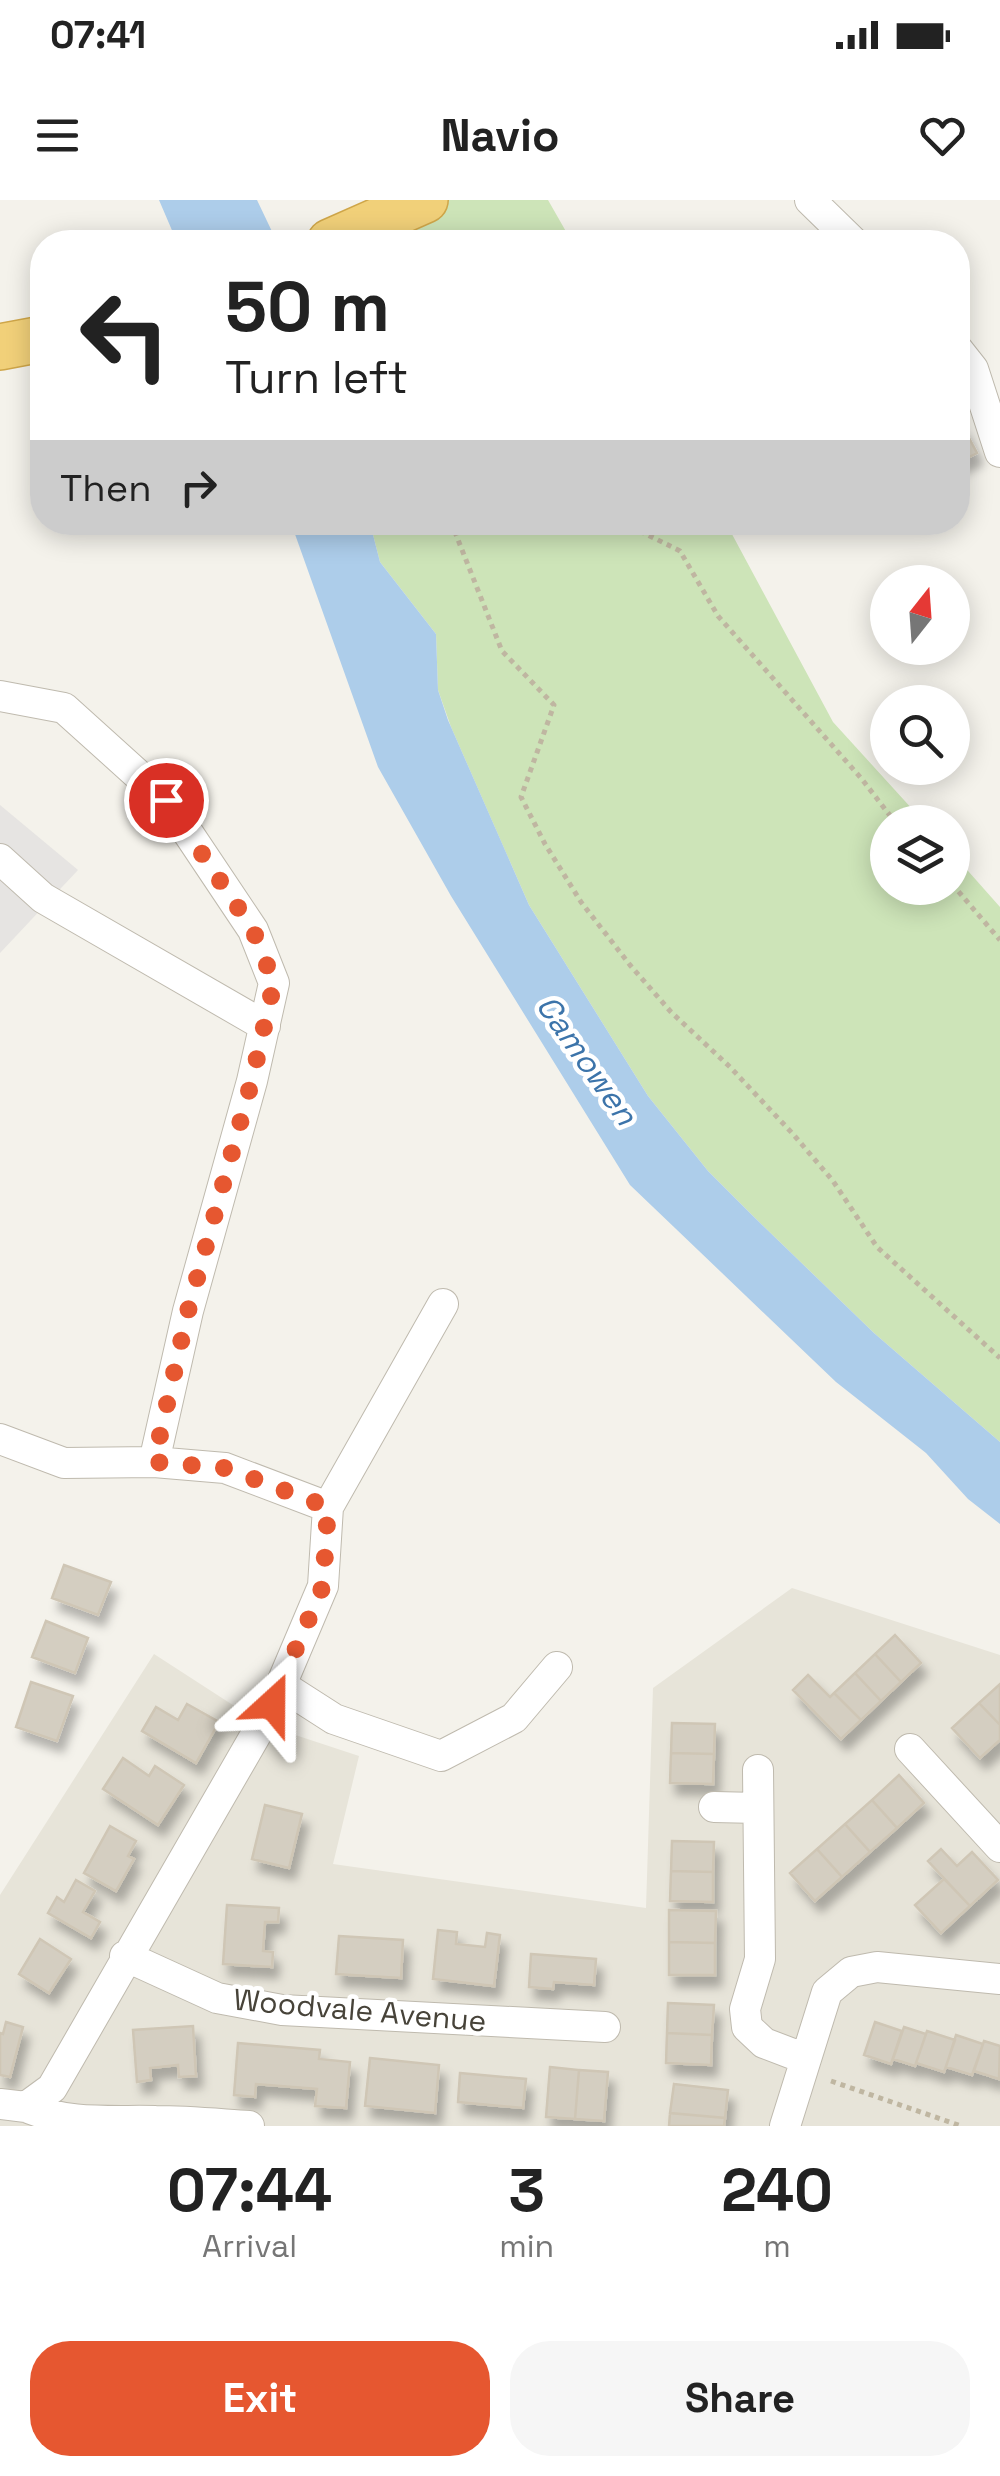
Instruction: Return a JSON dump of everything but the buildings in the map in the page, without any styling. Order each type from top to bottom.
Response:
[{"type":"highway","points":[[357,230],[425,200]]},
{"type":"highway","points":[[0,347],[30,342]]},
{"type":"street","points":[[810,200],[840,230]]},
{"type":"street","points":[[970,364],[1000,452]]},
{"type":"street","points":[[0,696],[64,708],[166,800],[253,930],[274,983],[188,1311],[154,1462]]},
{"type":"street","points":[[0,859],[43,898],[265,1026]]},
{"type":"street","points":[[13,2106],[52,2088],[262,1724],[323,1586],[328,1507],[443,1304]]},
{"type":"street","points":[[0,1439],[64,1464],[154,1462],[225,1468],[328,1507]]},
{"type":"street","points":[[281,1685],[334,1720],[441,1756],[514,1718],[557,1667]]},
{"type":"street","points":[[910,1748],[1000,1846]]},
{"type":"street","points":[[758,1770],[760,1959],[745,2008],[747,2027],[764,2042],[804,2065]]},
{"type":"street","points":[[714,1807],[758,1808]]},
{"type":"street","name":"Woodvale Avenue","points":[[126,1956],[217,1998],[282,2010],[605,2028]]},
{"type":"street","points":[[785,2126],[827,1992],[851,1972],[877,1967],[1000,1979]]},
{"type":"street","points":[[13,2106],[49,2117],[90,2122],[249,2126]]},
{"type":"path","points":[[456,535],[502,651],[554,705],[522,797],[545,844],[582,902],[671,1012],[793,1134],[833,1181],[877,1247],[1000,1358]]},
{"type":"path","points":[[649,535],[680,550],[718,616],[882,805]]},
{"type":"path","points":[[970,905],[1000,940]]},
{"type":"path","points":[[804,2065],[961,2126]]},
{"type":"shaded area","points":[[0,805],[78,870],[0,953]]},
{"type":"shaded area","points":[[792,1588],[1000,1655],[1000,2126],[0,2126],[0,1895],[154,1654],[262,1724],[359,1756],[333,1864],[646,1908],[653,1688]]},
{"type":"green space","points":[[428,200],[548,200],[565,230],[362,230]]},
{"type":"green space","points":[[373,535],[732,535],[833,722],[870,763],[870,785],[890,785],[909,805],[870,805],[870,905],[970,905],[970,873],[1000,907],[1000,1442],[874,1333],[753,1216],[708,1171],[648,1096],[529,905],[438,690],[436,634],[380,562]]},
{"type":"water","points":[[159,200],[257,200],[271,230],[172,230]]},
{"type":"water","name":"Camowen","points":[[295,535],[373,535],[380,562],[436,634],[438,690],[448,720],[529,905],[648,1096],[708,1171],[753,1216],[874,1333],[1000,1442],[1000,1524],[968,1499],[926,1453],[836,1382],[630,1185],[451,896],[378,767]]},
{"type":"route","points":[[166,800],[253,930],[274,983],[252,1080],[188,1311],[154,1462],[225,1468],[328,1507],[323,1586],[272,1704]]}]
